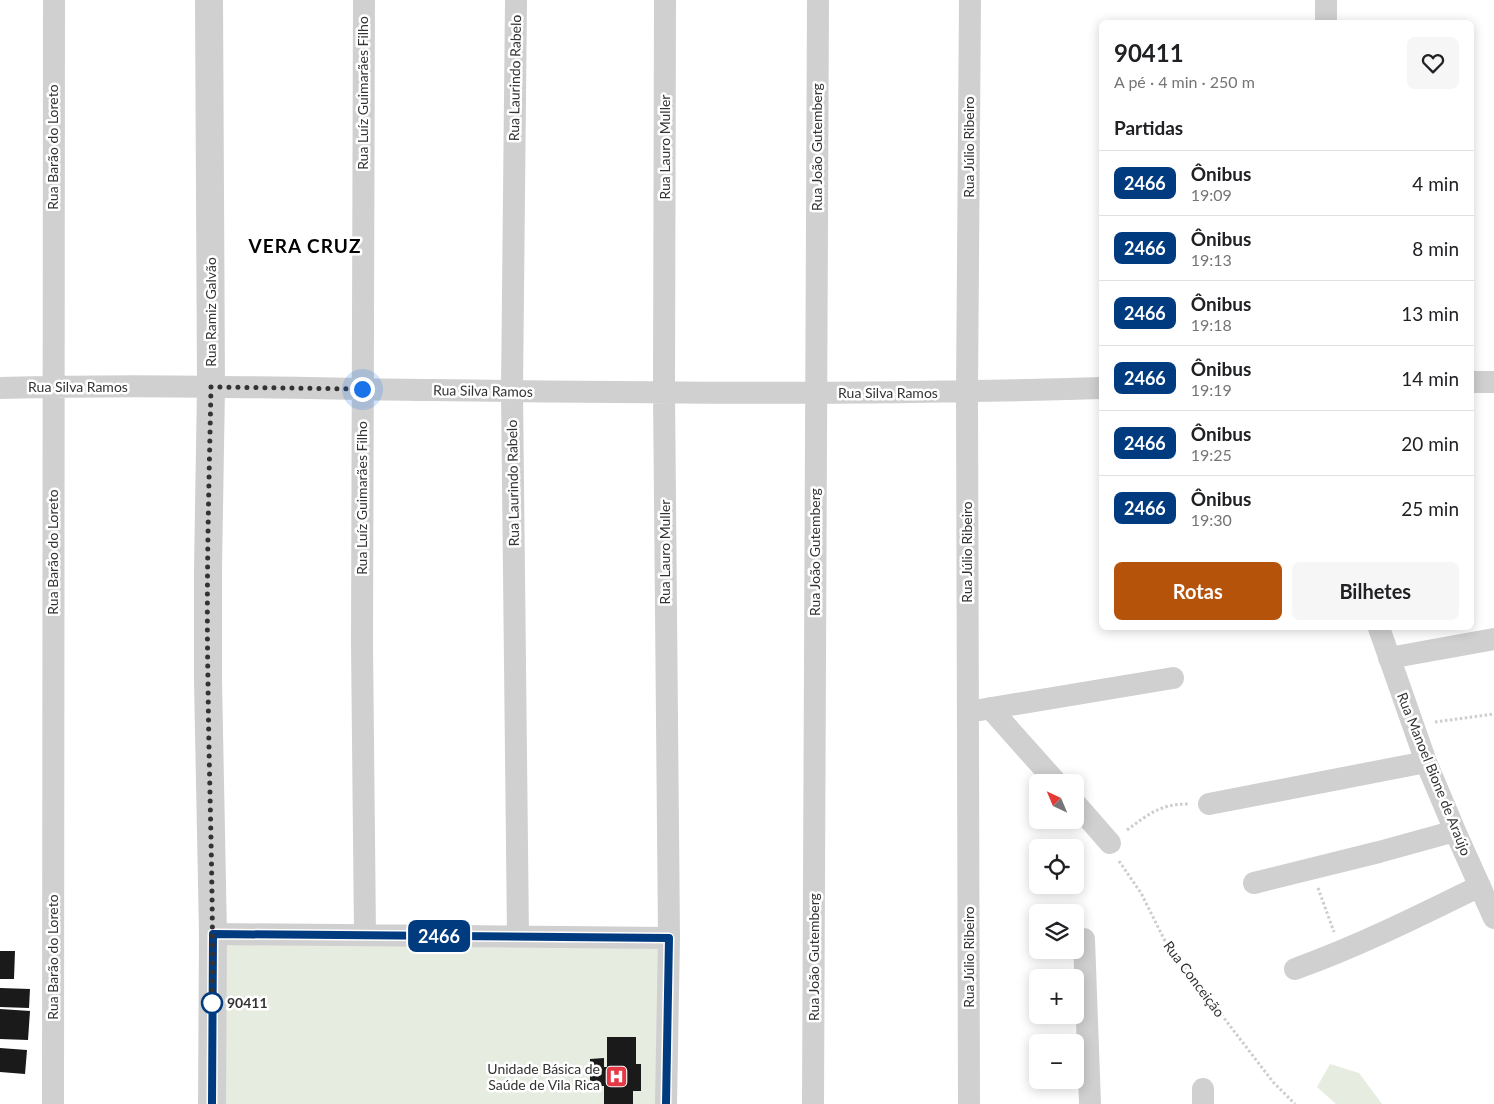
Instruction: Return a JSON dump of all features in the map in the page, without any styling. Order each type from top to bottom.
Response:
[{"type":"street","name":"Rua Barão do Loreto","points":[[53,1104],[54,0]]},
{"type":"street","name":"Rua Ramiz Galvão","points":[[209,0],[211,387],[208,680],[213,934],[212,1104]]},
{"type":"street","name":"Rua Luíz Guimarães Filho","points":[[364,0],[362,643],[365,935]]},
{"type":"street","name":"Rua Laurindo Rabelo","points":[[516,0],[512,391],[518,937]]},
{"type":"street","name":"Rua Lauro Muller","points":[[665,0],[664,392],[669,938],[666,1104]]},
{"type":"street","name":"Rua João Gutemberg","points":[[814,1104],[815,393],[818,0]]},
{"type":"street","name":"Rua Júlio Ribeiro","points":[[969,1104],[967,392],[970,0]]},
{"type":"street","points":[[1326,0],[1326,20]]},
{"type":"street","points":[[1474,382],[1494,382]]},
{"type":"street","name":"Rua Silva Ramos","points":[[0,388],[53,386],[815,393],[967,392],[1099,388]]},
{"type":"street","name":"Rua Manoel Bione de Araújo","points":[[1380,630],[1426,762],[1454,831],[1494,918]]},
{"type":"street","points":[[1389,658],[1494,639]]},
{"type":"street","points":[[968,712],[1173,678]]},
{"type":"street","points":[[990,708],[1049,774]]},
{"type":"street","points":[[1209,804],[1426,762]]},
{"type":"street","points":[[1084,813],[1110,842]]},
{"type":"street","points":[[1254,883],[1454,831]]},
{"type":"street","points":[[1295,969],[1341,952],[1423,915],[1480,886]]},
{"type":"street","points":[[213,934],[669,938]]},
{"type":"street","points":[[1084,939],[1090,1104]]},
{"type":"path","points":[[1412,726],[1494,714]]},
{"type":"path","points":[[1110,842],[1160,808],[1175,804],[1209,804]]},
{"type":"path","name":"Rua Conceição","points":[[1110,842],[1123,868],[1141,893],[1165,941],[1273,1082],[1295,1104]]},
{"type":"path","points":[[1312,869],[1341,952]]},
{"type":"shaded area","points":[[213,934],[669,938],[666,1104],[212,1104]]},
{"type":"shaded area","points":[[1330,1064],[1359,1073],[1382,1104],[1336,1104],[1317,1087]]},
{"type":"building","points":[[0,951],[15,951],[14,979],[0,979]]},
{"type":"building","points":[[0,988],[30,989],[29,1008],[0,1007]]},
{"type":"building","points":[[0,1009],[30,1011],[28,1040],[0,1039]]},
{"type":"building","name":"Unidade Básica de Saúde de Vila Rica","points":[[607,1037],[636,1037],[636,1064],[641,1064],[641,1091],[633,1091],[633,1104],[604,1104],[604,1086],[590,1086],[590,1059],[604,1058],[604,1067],[607,1067]]},
{"type":"building","points":[[0,1048],[27,1050],[25,1074],[0,1072]]},
{"type":"bus line","name":"2466","points":[[212,1104],[213,934],[669,938],[666,1104]]},
{"type":"place","name":"90411","points":[[212,1003]]},
{"type":"place","name":"Unidade Básica de Saúde de Vila Rica","points":[[616,1077]]},
{"type":"district","name":"VERA CRUZ","points":[[305,246]]},
{"type":"route","points":[[212,1003],[212,1010],[213,934],[208,680],[211,387],[362,389]]}]
